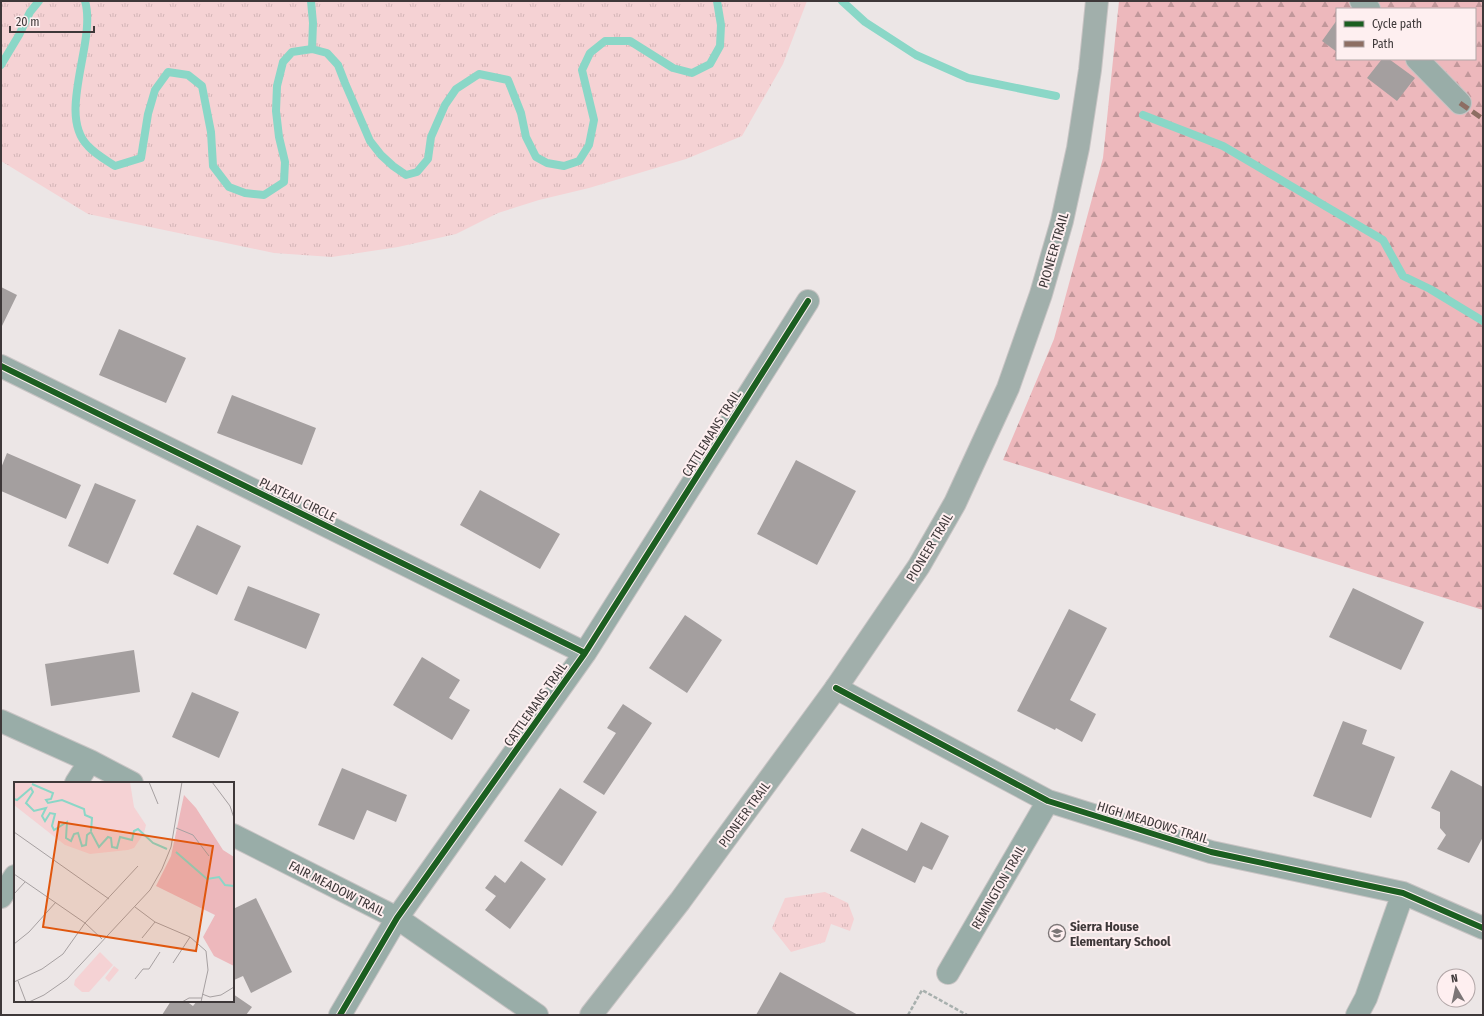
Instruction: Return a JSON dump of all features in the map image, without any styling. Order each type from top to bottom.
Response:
[{"type":"main road","name":"PIONEER TRAIL","points":[[591,1015],[680,901],[836,688],[919,566],[954,503],[1008,388],[1041,294],[1064,214],[1078,148],[1090,70],[1097,1]]},
{"type":"street","points":[[1419,60],[1460,103]]},
{"type":"street","name":"CATTLEMANS TRAIL","points":[[340,1015],[396,918],[585,653],[808,301]]},
{"type":"street","name":"PLATEAU CIRCLE","points":[[1,366],[585,653]]},
{"type":"street","name":"HIGH MEADOWS TRAIL","points":[[836,688],[1048,801],[1211,852],[1403,893],[1483,928]]},
{"type":"street","points":[[1,721],[90,761],[130,782]]},
{"type":"street","points":[[77,782],[90,761]]},
{"type":"street","name":"REMINGTON TRAIL","points":[[948,973],[1048,801]]},
{"type":"street","name":"FAIR MEADOW TRAIL","points":[[234,835],[396,918],[537,1015]]},
{"type":"street","points":[[1,897],[14,878]]},
{"type":"street","points":[[1357,1015],[1366,998],[1403,893]]},
{"type":"path","points":[[908,1015],[922,990],[967,1015]]},
{"type":"green space","points":[[1,1],[807,1],[783,64],[742,136],[686,159],[498,213],[456,234],[398,247],[332,257],[274,253],[88,214],[1,161]]},
{"type":"green space","points":[[1119,1],[1483,1],[1483,610],[1003,460],[1054,339],[1103,158]]},
{"type":"green space","points":[[825,892],[848,903],[854,919],[850,931],[831,924],[825,942],[791,952],[772,928],[785,898]]},
{"type":"building","points":[[1336,21],[1336,51],[1322,41]]},
{"type":"building","points":[[1381,60],[1390,60],[1415,78],[1397,101],[1367,78]]},
{"type":"building","points":[[1,287],[17,295],[1,328]]},
{"type":"building","points":[[119,329],[186,358],[166,403],[99,375]]},
{"type":"building","points":[[232,395],[316,428],[302,465],[217,433]]},
{"type":"building","points":[[7,453],[81,485],[66,519],[1,491],[1,468]]},
{"type":"building","points":[[796,460],[856,491],[817,565],[757,534]]},
{"type":"building","points":[[95,483],[136,500],[108,564],[68,546]]},
{"type":"building","points":[[480,490],[560,534],[540,569],[460,525]]},
{"type":"building","points":[[197,525],[241,546],[217,595],[173,574]]},
{"type":"building","points":[[248,586],[320,614],[306,649],[234,620]]},
{"type":"building","points":[[1353,588],[1424,622],[1401,670],[1329,637]]},
{"type":"building","points":[[1069,609],[1107,628],[1070,700],[1096,714],[1082,742],[1056,728],[1055,730],[1017,711]]},
{"type":"building","points":[[685,615],[722,640],[687,693],[649,668]]},
{"type":"building","points":[[134,650],[140,692],[51,706],[45,664]]},
{"type":"building","points":[[422,657],[460,680],[449,698],[470,710],[452,740],[393,705]]},
{"type":"building","points":[[192,692],[239,712],[219,758],[172,737]]},
{"type":"building","points":[[623,704],[652,723],[604,795],[583,782],[616,733],[607,728]]},
{"type":"building","points":[[1343,721],[1367,730],[1362,744],[1395,757],[1371,818],[1313,796]]},
{"type":"building","points":[[342,768],[407,795],[396,822],[367,810],[354,840],[318,825]]},
{"type":"building","points":[[1451,770],[1483,787],[1483,837],[1469,863],[1437,849],[1446,835],[1440,828],[1440,812],[1431,808]]},
{"type":"building","points":[[560,788],[597,812],[562,866],[524,841]]},
{"type":"building","points":[[921,822],[949,836],[932,870],[923,866],[915,883],[850,851],[862,828],[907,851]]},
{"type":"building","points":[[521,861],[546,879],[510,929],[485,910],[496,896],[485,888],[495,875],[505,883]]},
{"type":"building","points":[[256,898],[292,972],[251,993],[243,976],[234,980],[234,909]]},
{"type":"building","points":[[780,972],[858,1015],[756,1015]]},
{"type":"building","points":[[234,995],[252,1007],[246,1015],[162,1015],[170,1002],[187,1002],[193,1006],[196,1002],[234,1002]]},
{"type":"waterway","points":[[1,65],[19,35],[30,12],[39,1]]},
{"type":"waterway","points":[[85,1],[87,18],[86,36],[76,97],[76,116],[79,132],[88,146],[115,166],[141,158],[148,114],[155,90],[168,72],[188,75],[202,86],[211,132],[213,166],[229,187],[245,193],[264,195],[284,182],[285,162],[279,137],[276,111],[277,86],[283,62],[292,52],[312,49],[327,53],[338,65],[370,141],[381,155],[406,175],[417,172],[428,159],[431,137],[445,105],[456,89],[479,74],[508,80],[521,113],[526,137],[536,157],[547,163],[564,166],[579,161],[589,145],[594,120],[582,70],[590,53],[605,41],[630,41],[673,68],[692,73],[710,64],[720,46],[721,25],[717,1]]},
{"type":"waterway","points":[[311,1],[313,23],[312,49]]},
{"type":"waterway","points":[[842,1],[865,22],[916,55],[968,78],[1056,96]]},
{"type":"waterway","points":[[1143,115],[1223,146],[1383,240],[1403,276],[1430,289],[1483,321]]},
{"type":"marked path","points":[[1460,103],[1483,119]]},
{"type":"cycle path","points":[[340,1015],[397,918],[585,653],[808,301]]},
{"type":"cycle path","points":[[1,366],[585,653]]},
{"type":"cycle path","points":[[836,688],[1048,801],[1211,852],[1403,893],[1483,928]]},
{"type":"place","name":"Sierra House Elementary School","points":[[1057,933]]}]
